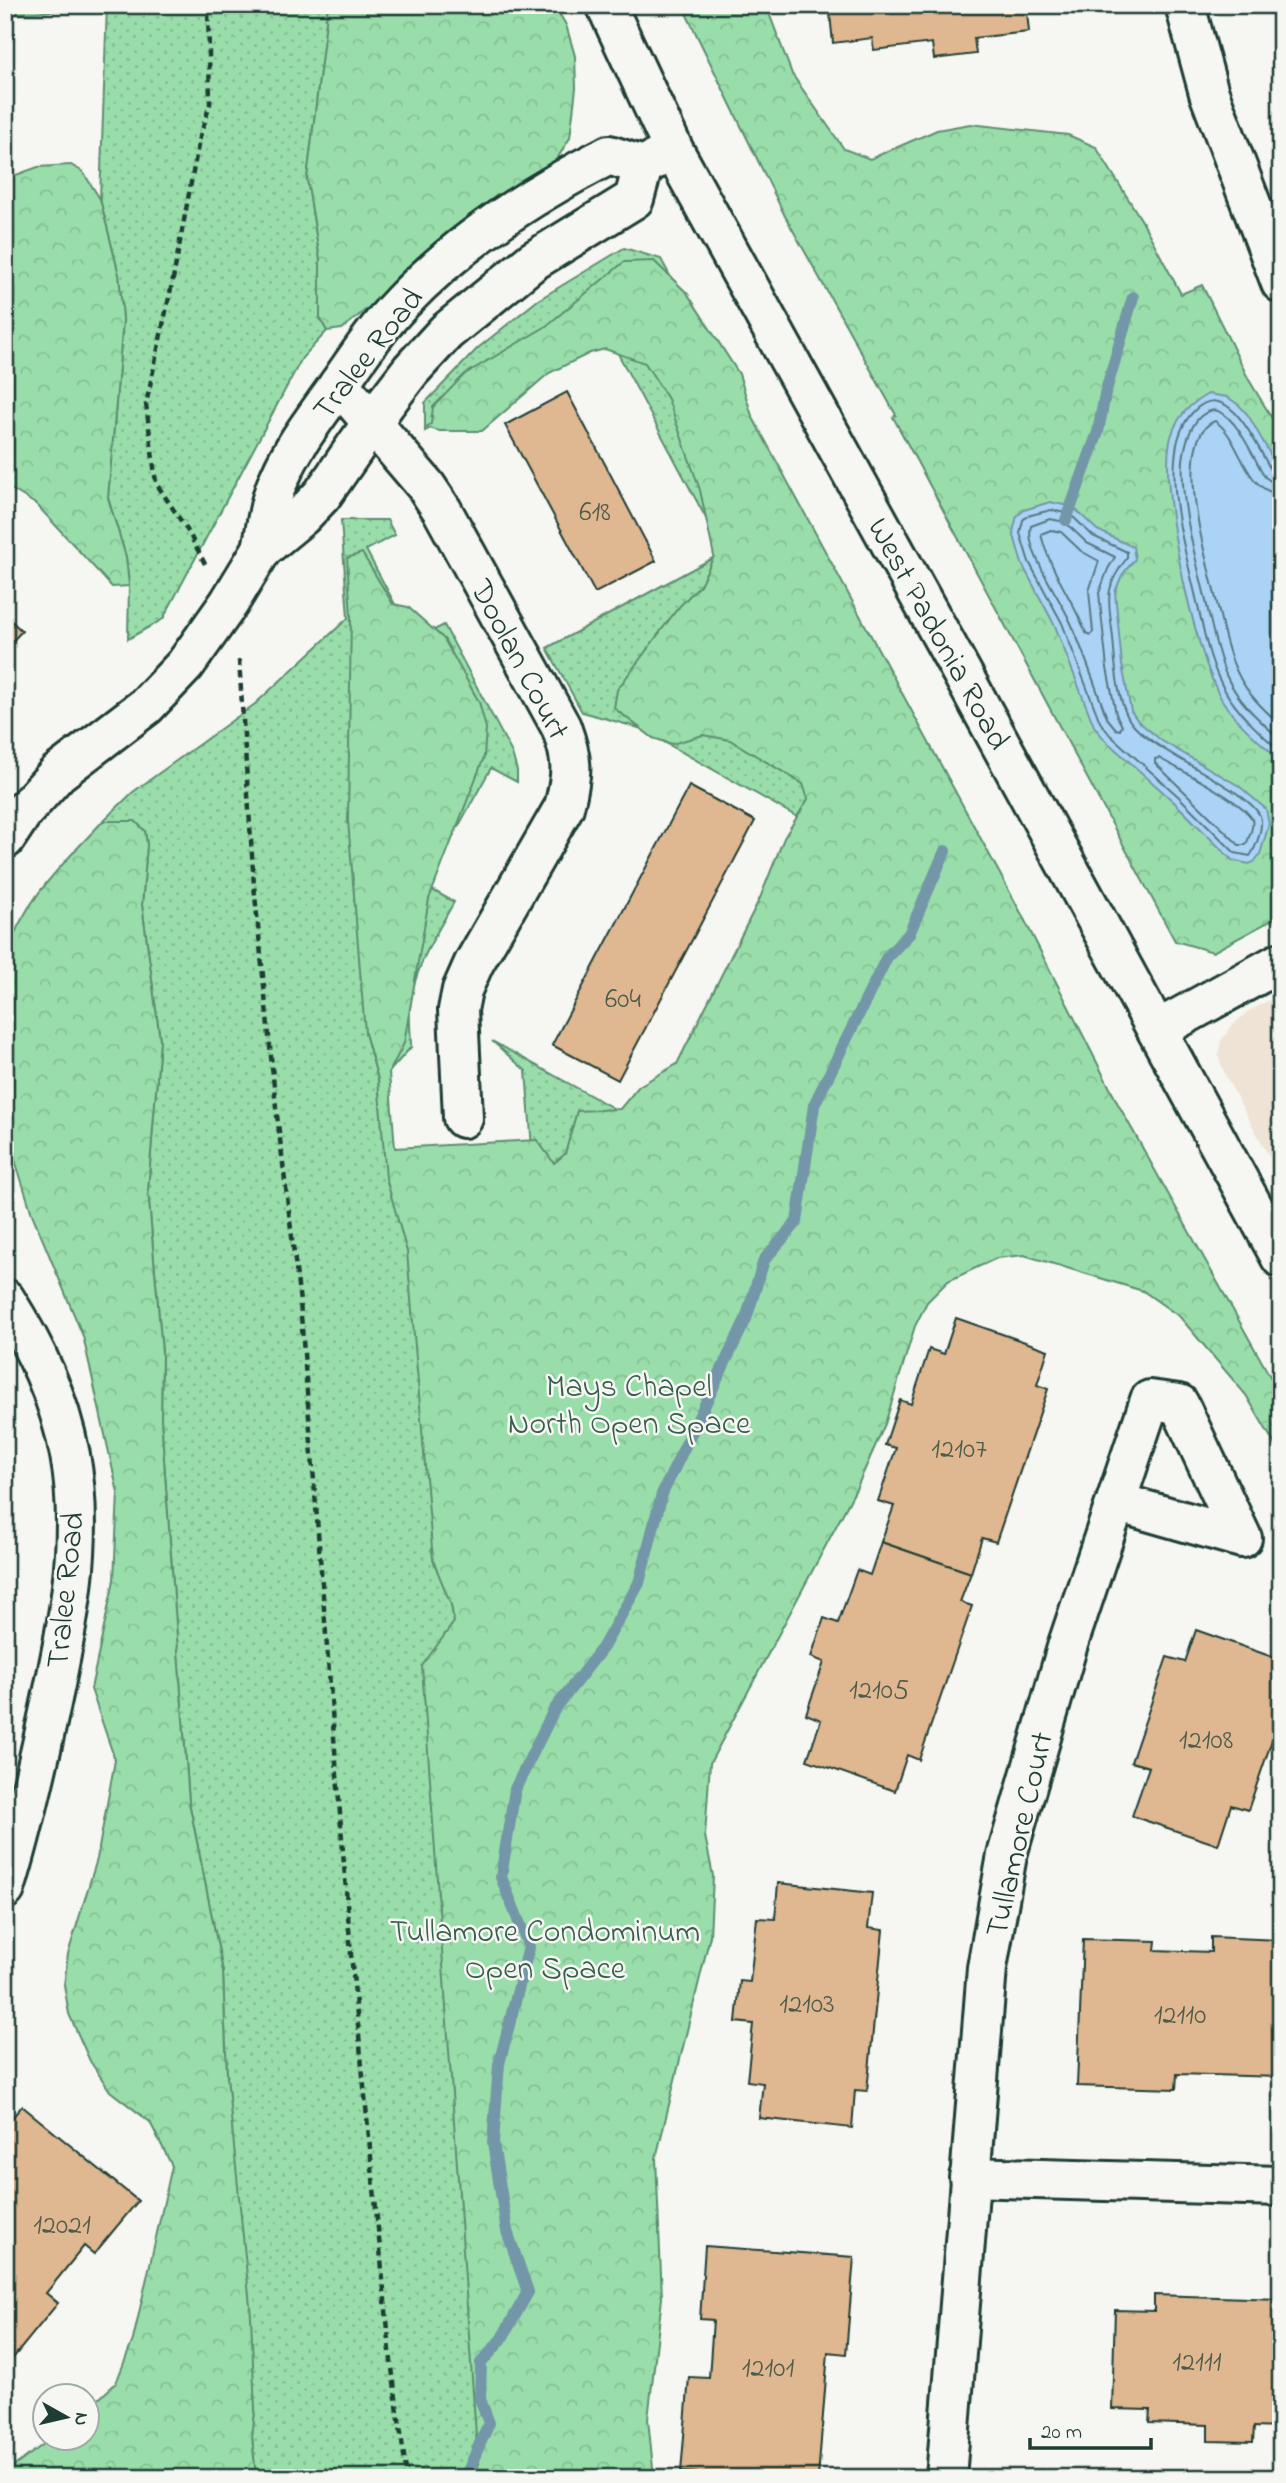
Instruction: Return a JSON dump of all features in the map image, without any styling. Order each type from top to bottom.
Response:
[{"type":"street","name":"West Padonia Road","points":[[606,5],[659,158],[1157,1030],[1281,1258]]},
{"type":"street","points":[[1185,5],[1209,93],[1281,283]]},
{"type":"street","name":"Tralee Road","points":[[5,839],[23,812],[58,773],[146,706],[185,665],[229,603],[262,549],[302,516],[322,495],[411,370],[446,332],[495,289],[533,261],[634,199],[659,158],[609,155],[559,180],[461,247],[401,303],[297,444],[279,478],[270,504],[262,549]]},
{"type":"street","name":"Doolan Court","points":[[339,384],[426,486],[442,510],[561,727],[570,754],[571,780],[564,807],[474,963],[462,990],[457,1010],[463,1118]]},
{"type":"street","points":[[1157,1030],[1281,962]]},
{"type":"street","name":"Tralee Road","points":[[5,1299],[32,1341],[54,1394],[70,1456],[75,1513],[67,1630],[26,1821],[5,1889]]},
{"type":"street","name":"Tullamore Court","points":[[946,2478],[987,1968],[1007,1855],[1064,1656],[1116,1502]]},
{"type":"street","points":[[969,2177],[1281,2186]]},
{"type":"path","points":[[208,5],[210,104],[199,140],[146,404],[156,483],[189,533],[229,603],[239,661],[256,899],[276,1107],[300,1302],[351,1954],[391,2361],[407,2478]]},
{"type":"shaded area","points":[[1281,994],[1281,1178],[1227,1079],[1218,1056],[1221,1041],[1230,1028],[1247,1012]]},
{"type":"green space","points":[[5,5],[65,5],[52,11],[5,14]]},
{"type":"green space","points":[[107,5],[328,5],[307,179],[320,260],[320,318],[327,331],[302,358],[163,619],[128,639],[129,586],[126,557],[108,498],[123,319],[119,275],[100,199]]},
{"type":"green space","points":[[328,5],[554,5],[566,25],[575,56],[576,88],[570,138],[555,162],[502,199],[342,329],[327,331],[320,318],[320,259],[307,179]]},
{"type":"green space","points":[[682,5],[768,5],[792,74],[844,149],[870,159],[937,130],[970,124],[1068,135],[1096,147],[1142,221],[1181,294],[1202,285],[1249,380],[1281,433],[1281,915],[1213,952],[1175,941],[893,417],[896,415],[785,216]]},
{"type":"green space","points":[[71,165],[83,172],[100,199],[119,275],[123,319],[108,498],[126,557],[129,586],[112,587],[37,505],[5,485],[5,179],[38,167]]},
{"type":"green space","points":[[624,248],[661,259],[906,715],[817,828],[639,728],[582,712],[547,648],[724,552],[607,333],[425,431],[425,403],[478,348],[538,300]]},
{"type":"green space","points":[[654,261],[687,293],[739,374],[752,416],[1021,913],[1118,1104],[1281,1396],[1281,1455],[1246,1395],[1180,1317],[1143,1291],[1024,1255],[997,1258],[948,1281],[927,1302],[915,1326],[885,1424],[857,1487],[710,1763],[705,1836],[713,1876],[710,1936],[656,2158],[662,2298],[648,2419],[654,2478],[479,2478],[422,1666],[454,1622],[451,1605],[433,1560],[407,1252],[386,1178],[378,1079],[365,1033],[348,820],[351,615],[347,558],[362,553],[393,604],[408,607],[444,639],[479,702],[486,728],[484,757],[429,899],[404,1043],[389,1073],[395,1148],[537,1140],[554,1163],[565,1154],[577,1111],[620,1109],[639,1086],[677,1064],[760,898],[784,838],[808,799],[803,784],[730,740],[703,735],[672,744],[653,738],[614,708],[617,690],[678,608],[700,585],[714,556],[700,490],[668,399],[645,363],[605,349],[590,353],[549,373],[482,431],[439,431],[426,427],[431,424],[433,407],[465,374],[545,327],[624,262]]},
{"type":"green space","name":"Tullamore Condominum Open Space","points":[[341,520],[387,520],[395,535],[366,550],[414,640],[444,625],[512,753],[517,771],[517,782],[491,768],[425,886],[454,902],[426,953],[415,980],[410,1008],[411,1047],[381,1081],[365,1033],[378,1079],[387,1180],[532,1148],[526,1071],[492,1041],[649,1128],[507,2478],[256,2478],[252,2437],[255,2411],[227,2077],[223,1972],[189,1802],[161,1419],[162,1352],[148,1190],[160,1040],[142,905],[147,845],[145,831],[135,821],[103,821],[133,792],[255,704],[348,618]]},
{"type":"green space","points":[[103,821],[135,821],[145,831],[147,845],[142,905],[160,1040],[148,1190],[162,1352],[161,1419],[189,1802],[223,1972],[227,2077],[251,2316],[255,2411],[252,2437],[256,2478],[5,2478],[5,2473],[33,2452],[102,2452],[102,2396],[116,2383],[133,2340],[172,2166],[150,2122],[110,2091],[90,2061],[69,2014],[64,1985],[68,1954],[97,1859],[115,1760],[91,1689],[114,1580],[118,1493],[83,1336],[32,1214],[6,1131],[5,958],[23,918],[59,868]]},
{"type":"water","points":[[1208,394],[1227,397],[1239,405],[1248,415],[1281,473],[1281,761],[1242,725],[1222,700],[1211,678],[1201,647],[1181,570],[1169,493],[1168,461],[1171,437],[1185,411]]},
{"type":"water","points":[[1050,502],[1073,507],[1097,530],[1133,547],[1135,559],[1122,575],[1115,592],[1122,665],[1131,711],[1138,721],[1162,741],[1239,786],[1266,809],[1269,824],[1260,854],[1254,862],[1249,864],[1232,860],[1173,801],[1105,740],[1094,726],[1055,626],[1022,564],[1013,532],[1017,516],[1024,510]]},
{"type":"building","points":[[829,5],[1066,5],[1066,8],[1027,12],[1029,32],[974,38],[976,54],[934,59],[932,43],[874,50],[872,38],[833,43]]},
{"type":"building","points":[[567,392],[656,561],[595,593],[505,425]]},
{"type":"building","points":[[5,615],[22,631],[5,649]]},
{"type":"building","points":[[689,786],[755,821],[618,1080],[552,1045]]},
{"type":"building","points":[[956,1318],[1048,1350],[1037,1385],[1048,1389],[996,1542],[982,1538],[971,1573],[881,1542],[894,1506],[878,1501],[896,1448],[885,1445],[900,1400],[911,1404],[929,1349],[944,1354]]},
{"type":"building","points":[[881,1542],[971,1573],[960,1602],[972,1606],[919,1760],[907,1755],[895,1791],[807,1760],[821,1720],[806,1714],[824,1662],[811,1657],[824,1618],[838,1623],[857,1570],[870,1575]]},
{"type":"building","points":[[1196,1630],[1281,1660],[1281,1674],[1275,1691],[1281,1693],[1281,1714],[1248,1810],[1231,1805],[1218,1845],[1132,1816],[1149,1767],[1131,1762],[1167,1657],[1185,1662]]},
{"type":"building","points":[[778,1883],[872,1893],[868,1928],[883,1930],[867,2091],[855,2090],[852,2128],[759,2118],[763,2083],[747,2081],[753,2024],[736,2022],[740,1981],[750,1982],[757,1918],[775,1919]]},
{"type":"building","points":[[1211,1937],[1281,1940],[1281,2077],[1177,2074],[1176,2089],[1077,2086],[1083,1939],[1156,1941],[1155,1950],[1211,1952]]},
{"type":"building","points":[[22,2106],[138,2201],[94,2254],[84,2246],[46,2293],[58,2303],[5,2368],[5,2126]]},
{"type":"building","points":[[705,2246],[854,2257],[846,2354],[828,2352],[818,2478],[696,2478],[697,2473],[681,2472],[689,2377],[709,2378],[713,2320],[700,2319]]},
{"type":"building","points":[[1154,2295],[1281,2299],[1281,2428],[1254,2427],[1253,2442],[1208,2441],[1208,2425],[1149,2423],[1150,2410],[1112,2409],[1115,2310],[1154,2311]]},
{"type":"waterway","points":[[1066,520],[1098,432],[1105,394],[1133,297]]},
{"type":"waterway","points":[[465,2478],[489,2423],[480,2399],[481,2363],[501,2340],[528,2292],[507,2231],[493,2143],[499,2064],[529,1947],[501,1877],[515,1789],[554,1710],[603,1647],[639,1583],[662,1494],[746,1319],[764,1260],[797,1222],[814,1105],[887,957],[909,934],[945,851]]},
{"type":"park label","name":"Mays Chapel North Open Space","points":[[629,1404]]}]
